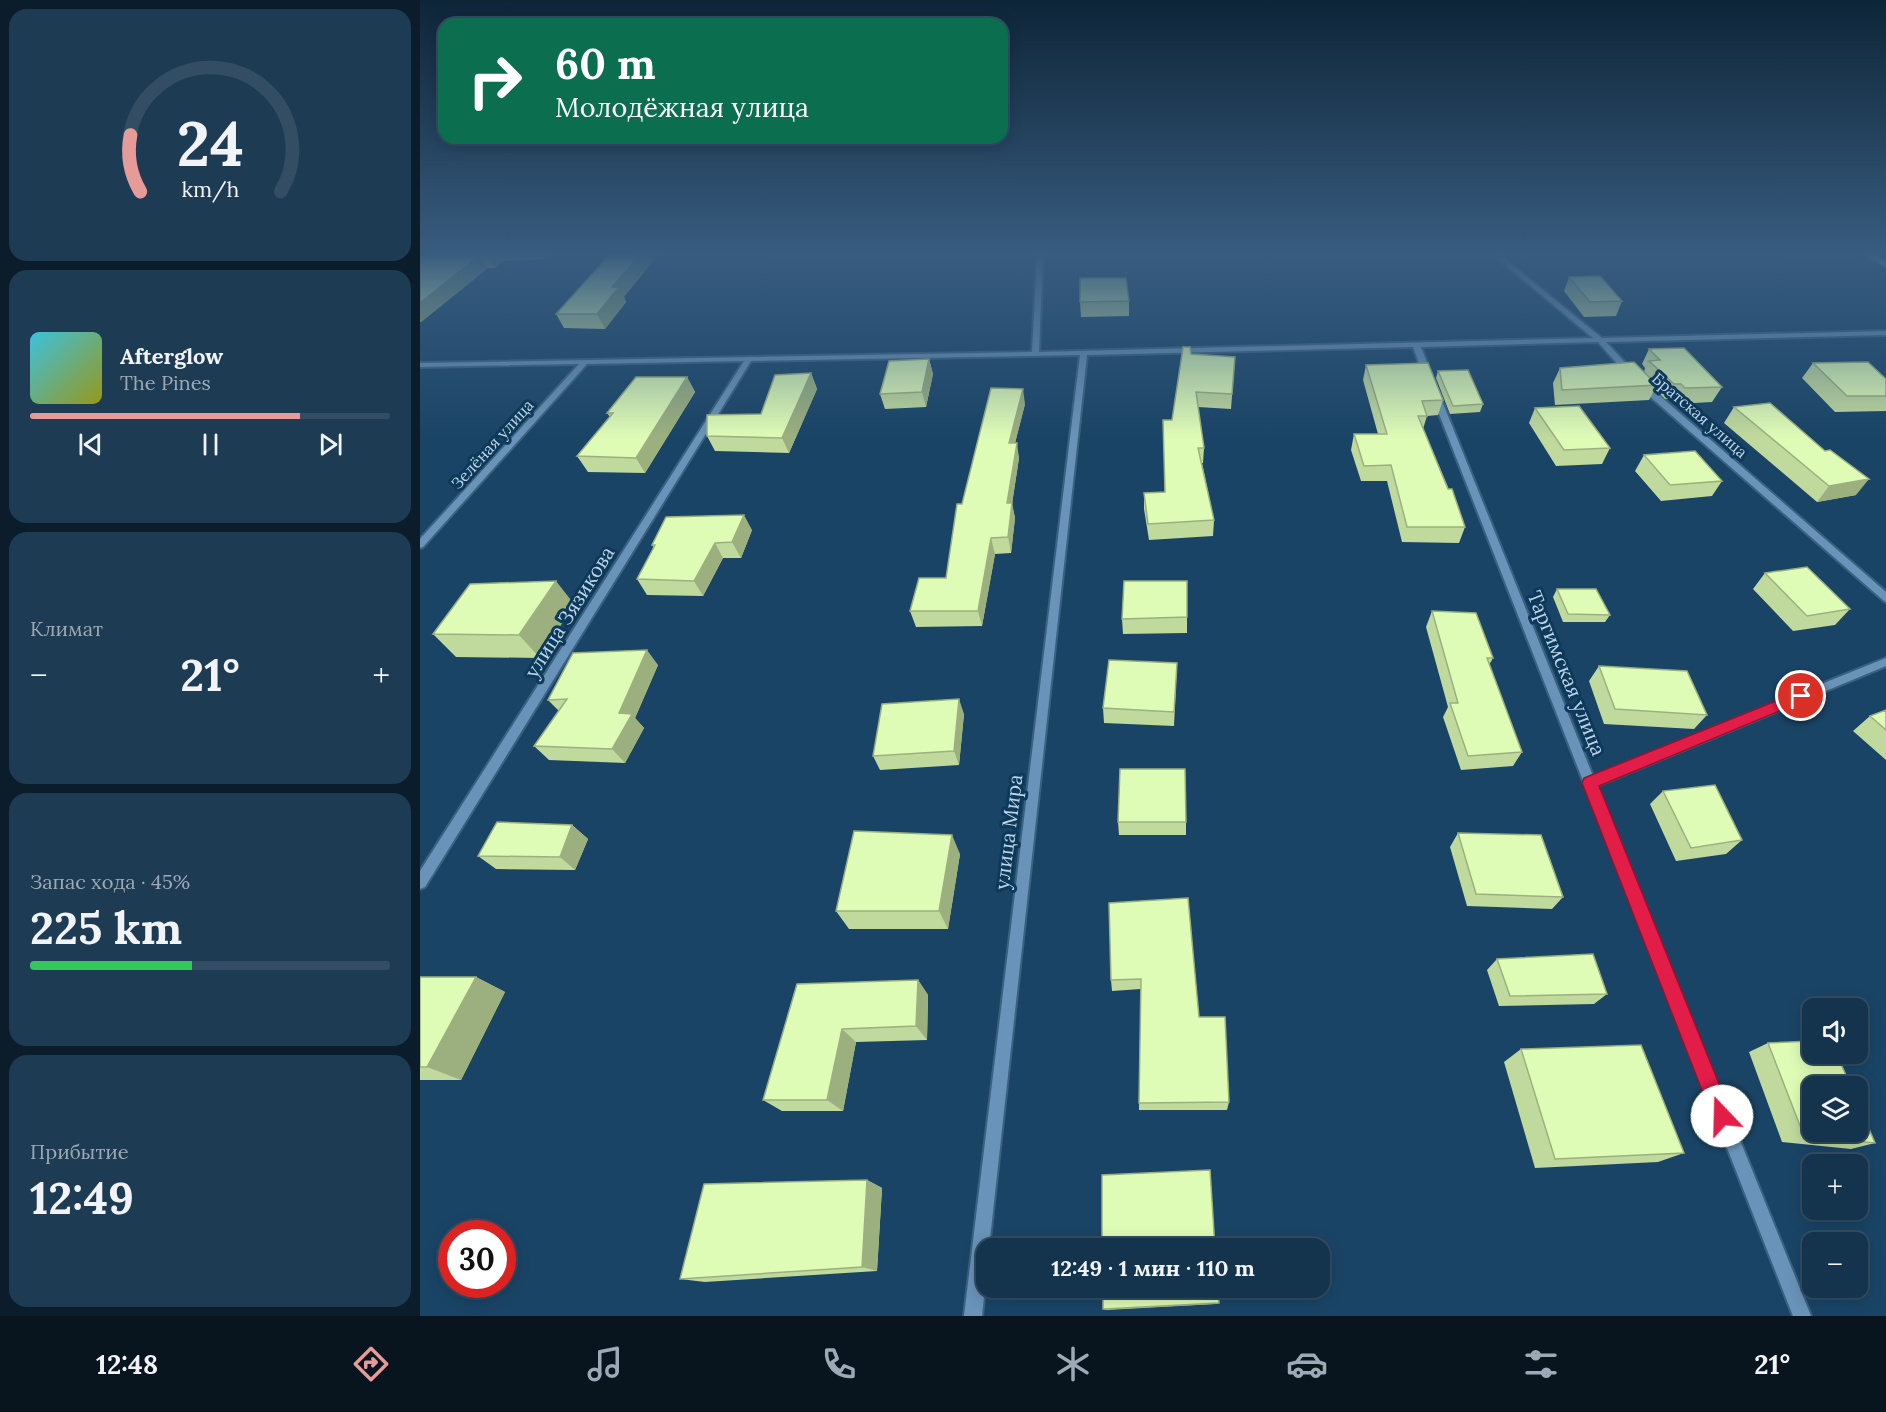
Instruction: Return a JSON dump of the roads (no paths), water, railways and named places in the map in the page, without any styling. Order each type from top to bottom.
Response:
[{"type":"street","points":[[1035,354],[1037,315]]},
{"type":"street","name":"Братская улица","points":[[1570,315],[1600,340],[1646,390],[1886,598]]},
{"type":"street","points":[[420,365],[1084,353],[1886,333]]},
{"type":"street","name":"Таргимская улица","points":[[1416,345],[1802,1316]]},
{"type":"street","name":"улица Мира","points":[[973,1316],[1084,353]]},
{"type":"street","name":"улица Зязикова","points":[[420,883],[749,359]]},
{"type":"street","name":"Зелёная улица","points":[[420,545],[585,362]]},
{"type":"street","points":[[1590,783],[1886,662]]}]
